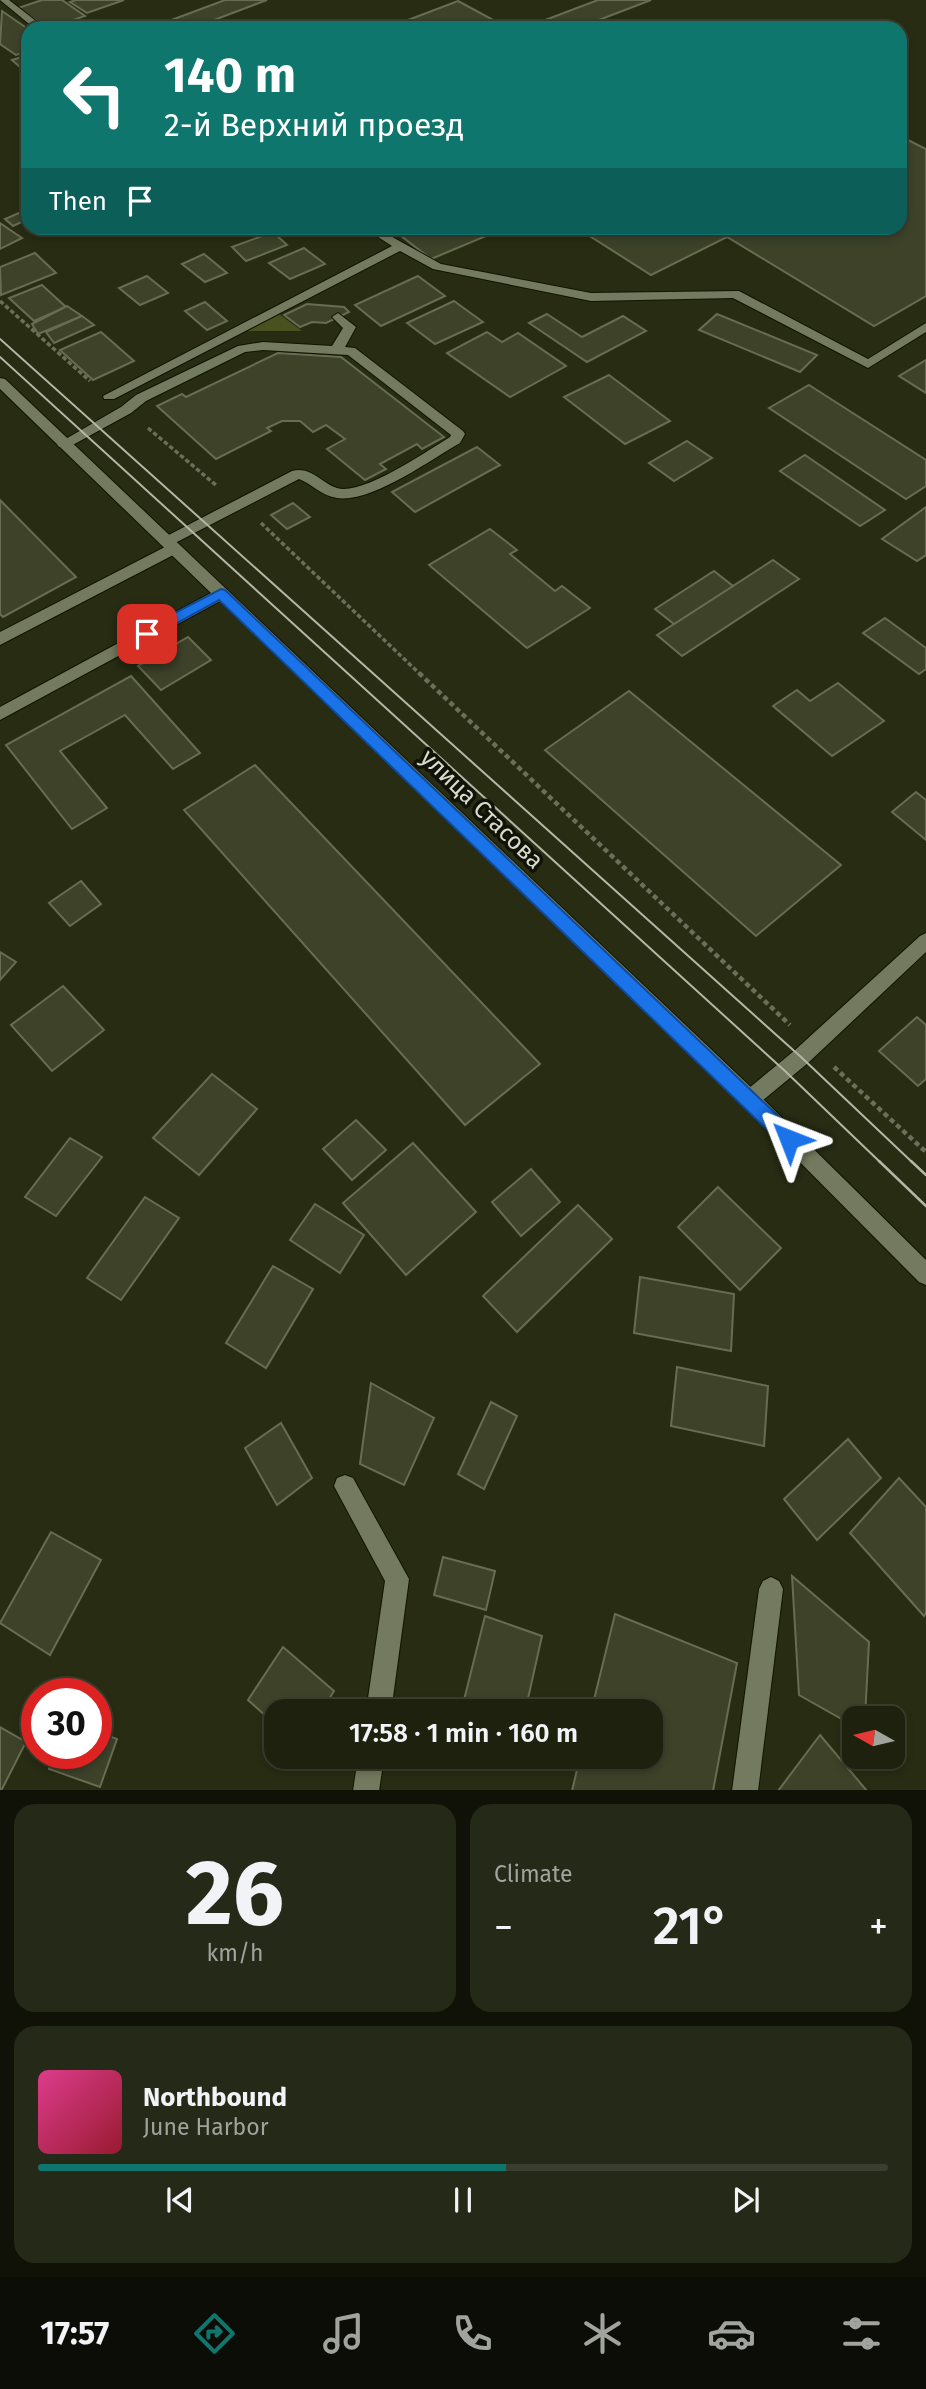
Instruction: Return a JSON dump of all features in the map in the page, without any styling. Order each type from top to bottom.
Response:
[{"type":"street","points":[[3,0],[31,21]]},
{"type":"street","points":[[380,235],[436,267],[591,297],[736,294],[868,364],[926,327]]},
{"type":"street","points":[[109,396],[399,247]]},
{"type":"street","points":[[337,349],[350,327],[338,317]]},
{"type":"street","points":[[0,639],[170,545],[238,504],[297,474],[304,475],[332,492],[361,491],[458,437],[456,430],[358,355],[337,349],[252,346],[141,398],[126,410],[64,444]]},
{"type":"street","name":"улица Стасова","points":[[0,382],[750,1100],[926,1275]]},
{"type":"street","points":[[0,714],[221,594]]},
{"type":"street","points":[[750,1100],[923,946]]},
{"type":"street","points":[[345,1486],[397,1579],[380,1699]]},
{"type":"street","points":[[746,1790],[771,1589]]},
{"type":"street","points":[[366,1790],[369,1769]]},
{"type":"path","points":[[0,300],[43,342],[109,396]]},
{"type":"path","points":[[126,410],[238,504],[456,706],[811,1046],[926,1152]]},
{"type":"green space","points":[[279,314],[302,331],[242,331]]},
{"type":"building","points":[[42,0],[62,0],[85,16],[70,21],[37,21],[18,8]]},
{"type":"building","points":[[124,0],[87,13],[70,2]]},
{"type":"building","points":[[225,0],[267,0],[212,21],[169,21]]},
{"type":"building","points":[[598,0],[651,0],[596,21],[542,21]]},
{"type":"building","points":[[458,1],[495,21],[405,21]]},
{"type":"building","points":[[2,11],[21,24],[21,53],[16,55],[0,44]]},
{"type":"building","points":[[21,57],[21,67],[20,67],[12,60]]},
{"type":"building","points":[[907,140],[926,149],[926,296],[874,326],[727,237],[651,275],[588,235],[907,235]]},
{"type":"building","points":[[21,212],[21,222],[13,226],[5,219]]},
{"type":"building","points":[[0,223],[22,238],[0,249]]},
{"type":"building","points":[[265,235],[276,235],[287,245],[246,261],[232,247]]},
{"type":"building","points":[[400,235],[488,235],[431,259]]},
{"type":"building","points":[[304,248],[325,264],[290,279],[269,263]]},
{"type":"building","points":[[35,253],[56,273],[1,295],[0,267]]},
{"type":"building","points":[[204,254],[227,273],[205,282],[182,264]]},
{"type":"building","points":[[147,276],[168,293],[140,305],[119,288]]},
{"type":"building","points":[[418,276],[445,296],[381,326],[355,305]]},
{"type":"building","points":[[42,285],[66,307],[34,321],[9,298]]},
{"type":"building","points":[[454,301],[483,322],[435,344],[407,323]]},
{"type":"building","points":[[205,302],[227,321],[207,330],[185,311]]},
{"type":"building","points":[[307,304],[344,307],[349,312],[326,323],[312,322],[300,327],[284,315]]},
{"type":"building","points":[[67,306],[82,316],[38,334],[32,324]]},
{"type":"building","points":[[547,314],[582,337],[623,316],[646,331],[587,362],[529,323]]},
{"type":"building","points":[[717,314],[817,355],[800,372],[699,330]]},
{"type":"building","points":[[82,316],[94,325],[54,343],[46,332]]},
{"type":"building","points":[[101,332],[134,361],[93,380],[60,350]]},
{"type":"building","points":[[487,332],[502,342],[518,333],[566,366],[510,397],[447,353]]},
{"type":"building","points":[[278,353],[341,357],[444,437],[422,449],[417,444],[380,464],[386,469],[365,480],[327,449],[345,439],[326,425],[313,432],[300,421],[282,421],[267,428],[271,431],[216,459],[157,406],[182,394],[186,397]]},
{"type":"building","points":[[926,360],[926,393],[899,376]]},
{"type":"building","points":[[609,375],[670,421],[625,444],[564,397]]},
{"type":"building","points":[[809,385],[926,460],[926,486],[906,499],[769,408]]},
{"type":"building","points":[[687,441],[712,458],[674,481],[649,463]]},
{"type":"building","points":[[477,447],[500,465],[415,512],[392,492]]},
{"type":"building","points":[[805,455],[885,510],[860,526],[780,471]]},
{"type":"building","points":[[0,500],[76,577],[3,617],[0,614]]},
{"type":"building","points":[[293,503],[310,517],[287,529],[271,515]]},
{"type":"building","points":[[926,507],[926,555],[917,561],[882,539]]},
{"type":"building","points":[[490,529],[517,550],[510,554],[555,591],[562,586],[590,608],[527,648],[429,565]]},
{"type":"building","points":[[773,560],[799,579],[682,656],[657,635]]},
{"type":"building","points":[[714,571],[733,586],[674,624],[655,609]]},
{"type":"building","points":[[885,618],[926,648],[926,669],[919,674],[863,633]]},
{"type":"building","points":[[188,637],[211,660],[161,690],[138,666]]},
{"type":"building","points":[[131,676],[200,753],[173,769],[125,715],[60,751],[107,808],[72,829],[6,745]]},
{"type":"building","points":[[838,683],[884,721],[832,756],[773,706],[797,690],[810,701]]},
{"type":"building","points":[[629,691],[841,865],[756,936],[545,750]]},
{"type":"building","points":[[255,765],[540,1064],[465,1125],[184,810]]},
{"type":"building","points":[[916,792],[926,800],[926,840],[892,812]]},
{"type":"building","points":[[81,881],[101,904],[70,926],[49,903]]},
{"type":"building","points":[[0,952],[16,962],[0,980]]},
{"type":"building","points":[[63,986],[104,1030],[52,1071],[11,1025]]},
{"type":"building","points":[[917,1017],[926,1025],[926,1079],[918,1086],[879,1051]]},
{"type":"building","points":[[212,1074],[257,1109],[199,1175],[153,1138]]},
{"type":"building","points":[[356,1120],[386,1150],[352,1180],[323,1149]]},
{"type":"building","points":[[70,1138],[102,1157],[56,1216],[25,1197]]},
{"type":"building","points":[[413,1143],[476,1212],[406,1275],[343,1203]]},
{"type":"building","points":[[531,1169],[560,1202],[521,1236],[492,1202]]},
{"type":"building","points":[[718,1187],[781,1248],[740,1290],[678,1227]]},
{"type":"building","points":[[145,1197],[179,1218],[121,1300],[87,1278]]},
{"type":"building","points":[[315,1204],[364,1235],[340,1273],[290,1240]]},
{"type":"building","points":[[578,1205],[612,1239],[517,1332],[483,1296]]},
{"type":"building","points":[[273,1266],[313,1289],[266,1368],[226,1343]]},
{"type":"building","points":[[640,1277],[734,1294],[731,1351],[634,1333]]},
{"type":"building","points":[[677,1367],[768,1386],[764,1446],[671,1426]]},
{"type":"building","points":[[371,1383],[434,1418],[404,1485],[360,1464]]},
{"type":"building","points":[[491,1402],[517,1416],[484,1489],[458,1474]]},
{"type":"building","points":[[281,1423],[312,1478],[277,1505],[245,1448]]},
{"type":"building","points":[[848,1439],[881,1478],[817,1540],[784,1499]]},
{"type":"building","points":[[899,1478],[926,1507],[924,1616],[850,1533]]},
{"type":"building","points":[[51,1532],[101,1560],[50,1655],[0,1623]]},
{"type":"building","points":[[443,1557],[495,1571],[486,1610],[434,1595]]},
{"type":"building","points":[[792,1576],[869,1642],[866,1706],[842,1706],[842,1719],[799,1695]]},
{"type":"building","points":[[615,1614],[737,1663],[713,1790],[572,1790],[577,1769],[663,1769],[663,1699],[594,1699]]},
{"type":"building","points":[[485,1616],[542,1636],[528,1699],[464,1699]]},
{"type":"building","points":[[283,1647],[334,1691],[329,1699],[264,1699],[264,1714],[248,1700]]},
{"type":"building","points":[[0,1727],[21,1739],[21,1752],[2,1790]]},
{"type":"building","points":[[820,1735],[842,1761],[842,1769],[849,1769],[866,1790],[779,1790]]},
{"type":"building","points":[[112,1737],[117,1739],[112,1753]]},
{"type":"building","points":[[49,1769],[106,1769],[100,1787]]},
{"type":"tram line","points":[[0,339],[801,1057],[913,1163]]},
{"type":"tram line","points":[[0,357],[785,1071],[881,1163]]},
{"type":"tram line","points":[[879,1161],[926,1206]]},
{"type":"tram line","points":[[911,1161],[926,1175]]},
{"type":"route","points":[[147,634],[221,594],[789,1139]]}]
